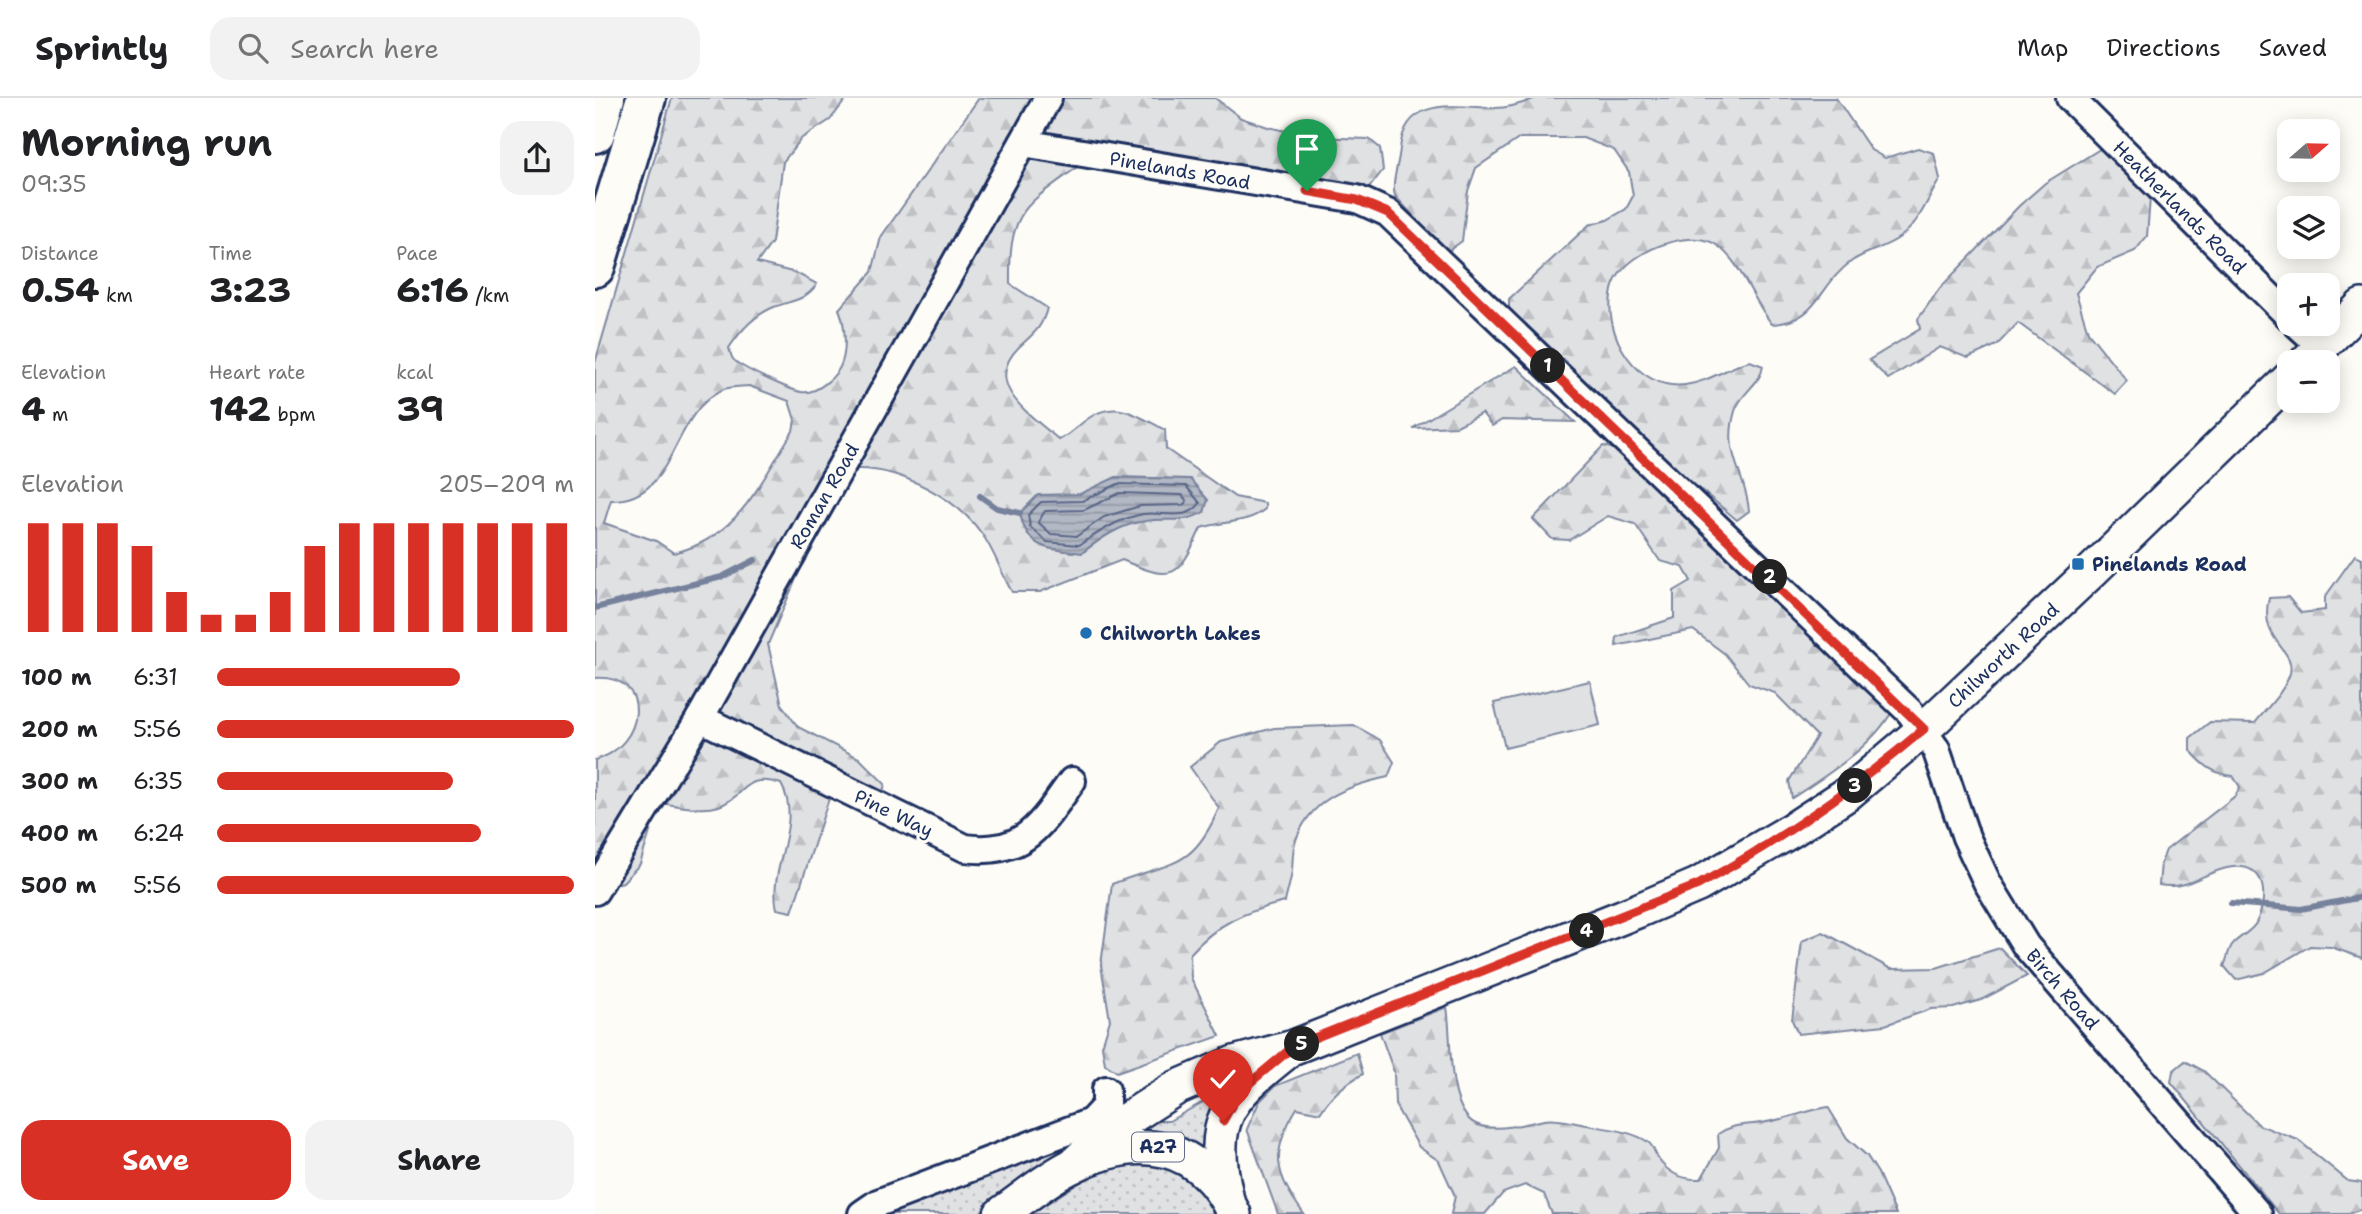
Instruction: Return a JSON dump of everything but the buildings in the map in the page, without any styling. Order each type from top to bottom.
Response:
[{"type":"highway","points":[[595,133],[605,98]]},
{"type":"highway","points":[[595,267],[646,98]]},
{"type":"main road","points":[[2318,350],[2362,306]]},
{"type":"main road","name":"Chilworth Road","points":[[1072,1166],[1112,1129],[1176,1088],[1234,1063],[1294,1046],[1698,885],[1746,859],[1847,793],[1924,729],[2094,569],[2277,391]]},
{"type":"main road","name":"Chilworth Road","points":[[1230,1206],[1219,1152],[1227,1113],[1239,1092],[1294,1046]]},
{"type":"main road","name":"A27","points":[[1001,1214],[1072,1166],[1120,1150],[1157,1147],[1174,1150],[1203,1168],[1230,1206]]},
{"type":"street","name":"Roman Road","points":[[595,891],[700,718],[1048,98]]},
{"type":"street","name":"Heatherlands Road","points":[[2070,98],[2277,304]]},
{"type":"street","name":"Pinelands Road","points":[[1023,143],[1357,200],[1388,213],[1924,729]]},
{"type":"street","name":"Pine Way","points":[[700,718],[965,848],[983,850],[1018,843],[1037,830],[1072,781]]},
{"type":"street","name":"Birch Road","points":[[1924,729],[1936,749],[1966,837],[1982,871],[2026,946],[2258,1214]]},
{"type":"street","points":[[862,1214],[879,1203],[1068,1122],[1091,1122],[1103,1112],[1107,1102],[1106,1090]]},
{"type":"green space","points":[[672,98],[847,98],[830,120],[802,138],[783,162],[772,242],[757,263],[796,273],[817,284],[803,297],[760,314],[729,348],[737,363],[765,378],[807,392],[820,388],[840,367],[845,342],[839,309],[872,272],[881,237],[979,98],[1034,98],[1009,144],[1037,160],[1072,161],[1079,166],[1032,202],[1023,213],[1012,240],[1010,284],[1047,308],[1040,325],[1008,361],[1005,374],[1008,387],[1025,410],[1059,440],[1102,411],[1120,410],[1138,416],[1165,430],[1166,449],[1235,497],[1265,503],[1265,509],[1243,520],[1201,528],[1186,557],[1173,571],[1153,572],[1122,560],[1040,592],[1012,592],[982,534],[943,497],[891,474],[857,469],[813,539],[768,644],[782,705],[798,727],[859,758],[885,784],[882,796],[835,780],[792,912],[777,909],[775,894],[787,831],[787,799],[781,784],[769,781],[752,783],[728,802],[712,808],[659,803],[640,864],[623,882],[595,890],[595,760],[612,753],[624,741],[633,727],[636,713],[634,699],[627,687],[614,680],[595,678],[595,363]],"holes":[[[749,386],[789,401],[795,420],[793,431],[758,489],[731,521],[715,535],[674,553],[656,541],[604,523],[611,500],[633,497],[649,487],[661,472],[692,418],[705,402],[722,390]]]},
{"type":"green space","points":[[1063,98],[1215,98],[1241,118],[1268,127],[1313,137],[1369,139],[1380,148],[1383,170],[1369,188],[1354,188],[1062,142],[1045,131]]},
{"type":"green space","points":[[1536,98],[1836,98],[1871,150],[1885,158],[1918,148],[1934,153],[1940,179],[1907,232],[1852,261],[1809,310],[1788,322],[1772,324],[1734,263],[1718,246],[1707,241],[1683,240],[1653,248],[1636,258],[1615,281],[1610,307],[1618,341],[1638,369],[1652,379],[1685,385],[1702,381],[1750,361],[1763,366],[1759,378],[1738,404],[1732,427],[1733,452],[1749,511],[1737,520],[1625,426],[1509,308],[1509,299],[1589,225],[1607,220],[1626,209],[1633,196],[1629,172],[1614,150],[1583,138],[1520,138],[1476,168],[1468,191],[1462,241],[1447,252],[1395,196],[1395,179],[1404,132],[1411,120],[1420,113],[1432,108],[1446,107],[1505,107]]},
{"type":"green space","points":[[2100,149],[2150,198],[2147,236],[2135,251],[2097,267],[2076,293],[2088,332],[2127,381],[2115,394],[2018,323],[1997,345],[1968,358],[1940,347],[1888,379],[1869,360],[1920,329],[1918,319],[1940,288],[2019,206],[2045,183]]},
{"type":"green space","points":[[1516,366],[1575,422],[1502,420],[1492,426],[1482,413],[1457,426],[1413,428]]},
{"type":"green space","points":[[1603,446],[1615,449],[1893,710],[1861,748],[1792,798],[1789,781],[1817,736],[1775,693],[1749,684],[1725,654],[1693,630],[1616,646],[1617,637],[1674,618],[1674,591],[1691,581],[1683,567],[1660,561],[1635,524],[1608,516],[1569,540],[1552,539],[1533,519]]},
{"type":"green space","points":[[2355,555],[2362,558],[2362,958],[2331,947],[2310,946],[2264,973],[2236,980],[2224,966],[2232,945],[2254,926],[2260,914],[2263,894],[2259,877],[2253,871],[2233,867],[2189,883],[2159,885],[2161,863],[2166,850],[2235,796],[2240,787],[2233,776],[2214,771],[2199,760],[2190,750],[2190,738],[2210,722],[2255,723],[2280,693],[2290,673],[2288,657],[2268,625],[2269,598],[2288,597],[2301,613],[2325,610],[2325,597]]},
{"type":"green space","points":[[1590,681],[1600,725],[1505,748],[1494,703]]},
{"type":"green space","points":[[1354,725],[1380,740],[1394,762],[1388,777],[1344,790],[1320,805],[1310,815],[1295,843],[1285,902],[1257,910],[1222,926],[1190,954],[1191,978],[1220,1036],[1117,1072],[1105,1064],[1102,1046],[1110,1020],[1101,965],[1112,884],[1177,861],[1199,844],[1209,829],[1219,808],[1190,767],[1221,742],[1274,728]]},
{"type":"green space","points":[[1823,932],[1891,969],[1936,968],[2000,948],[2027,976],[1981,1000],[1953,1008],[1931,1009],[1885,1025],[1798,1034],[1792,1020],[1802,941]]},
{"type":"green space","points":[[1447,1007],[1456,1094],[1467,1117],[1474,1123],[1503,1128],[1556,1120],[1623,1132],[1648,1142],[1663,1165],[1673,1173],[1689,1179],[1701,1179],[1719,1148],[1718,1134],[1724,1130],[1734,1126],[1770,1122],[1828,1107],[1847,1138],[1867,1156],[1878,1173],[1896,1214],[1552,1214],[1544,1194],[1525,1185],[1503,1193],[1485,1214],[1451,1214],[1455,1196],[1439,1161],[1419,1147],[1395,1105],[1394,1072],[1380,1033]]},
{"type":"green space","points":[[1357,1053],[1363,1074],[1339,1090],[1320,1113],[1297,1108],[1288,1124],[1279,1150],[1281,1174],[1304,1214],[1278,1214],[1247,1129],[1259,1102],[1275,1086]]},
{"type":"green space","points":[[2185,1061],[2204,1071],[2259,1125],[2298,1140],[2348,1181],[2362,1183],[2362,1209],[2348,1214],[2279,1214],[2171,1082],[2173,1071]]},
{"type":"green space","points":[[1221,1092],[1206,1152],[1122,1132],[1155,1121],[1169,1121]]},
{"type":"green space","points":[[1076,1139],[1078,1143],[978,1214],[882,1214]]},
{"type":"green space","points":[[1129,1161],[1186,1171],[1206,1195],[1214,1214],[1031,1214],[1091,1177]]},
{"type":"water","points":[[1116,477],[1190,479],[1208,500],[1204,512],[1196,516],[1182,520],[1154,520],[1128,525],[1104,537],[1082,553],[1041,545],[1028,534],[1020,513],[1038,495],[1080,494]]},
{"type":"waterway","points":[[980,496],[997,508],[1020,513]]},
{"type":"waterway","points":[[595,608],[722,577],[755,560]]},
{"type":"waterway","points":[[2231,903],[2301,909],[2362,897]]},
{"type":"place","name":"Pinelands Road","points":[[2078,564]]},
{"type":"place","name":"Chilworth Lakes","points":[[1086,633]]},
{"type":"route","points":[[1223,1121],[1239,1092],[1294,1046],[1698,885],[1746,859],[1847,793],[1924,729],[1910,712],[1388,213],[1357,200],[1307,191]]}]
